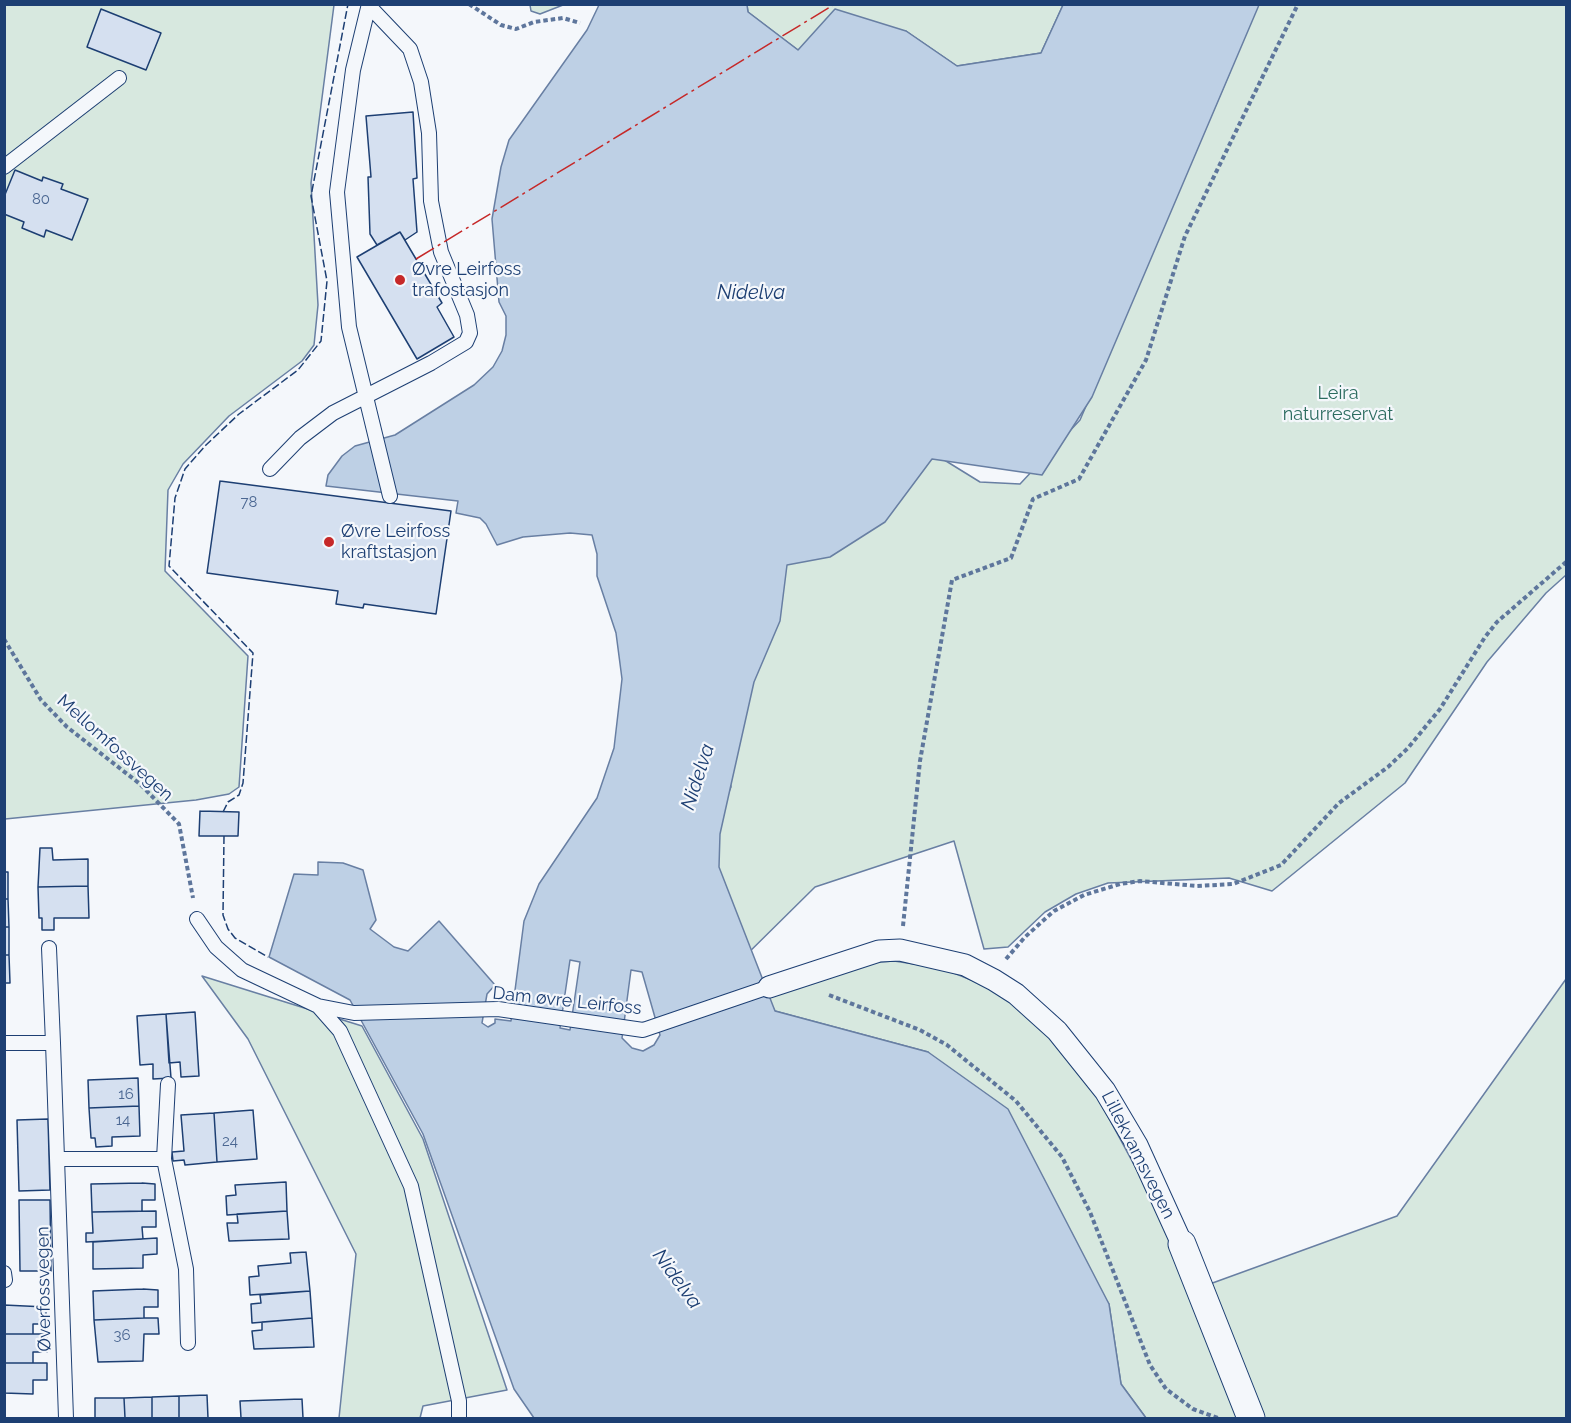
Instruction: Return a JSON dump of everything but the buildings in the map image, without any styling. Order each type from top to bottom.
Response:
[{"type":"street","name":"Lillekvamsvegen","points":[[769,987],[879,951],[900,950],[965,965],[1016,994],[1057,1031],[1105,1091],[1142,1155],[1182,1244],[1251,1419]]},
{"type":"lane","points":[[270,469],[300,438],[333,413],[466,342],[470,333],[466,315],[441,252],[431,201],[429,134],[421,82],[410,49],[369,5]]},
{"type":"lane","points":[[369,5],[352,70],[337,192],[349,327],[390,496]]},
{"type":"lane","points":[[4,167],[119,78]]},
{"type":"lane","points":[[197,919],[216,947],[242,970],[318,1006],[340,1031],[411,1186],[459,1401],[459,1419]]},
{"type":"lane","name":"Øverfossvegen","points":[[49,948],[59,1159],[66,1419]]},
{"type":"lane","name":"Dam øvre Leirfoss","points":[[318,1006],[354,1013],[498,1009],[643,1030],[769,987]]},
{"type":"lane","points":[[4,1043],[53,1043]]},
{"type":"lane","points":[[168,1084],[164,1159],[186,1269],[189,1343]]},
{"type":"lane","points":[[59,1159],[164,1159]]},
{"type":"lane","points":[[4,1273],[5,1280]]},
{"type":"path","points":[[470,4],[501,25],[516,29],[534,22],[563,18],[580,23]]},
{"type":"path","points":[[900,950],[920,761],[951,580],[1011,558],[1033,499],[1078,479],[1146,360],[1185,236],[1298,4]]},
{"type":"path","points":[[994,980],[999,968],[1025,937],[1054,912],[1084,895],[1120,884],[1140,881],[1197,886],[1233,884],[1281,865],[1339,803],[1388,767],[1407,748],[1440,709],[1485,637],[1497,622],[1566,562]]},
{"type":"path","name":"Mellomfossvegen","points":[[4,639],[41,700],[67,727],[140,783],[179,824],[197,919]]},
{"type":"path","points":[[789,980],[920,1030],[946,1045],[1016,1101],[1062,1157],[1089,1212],[1150,1365],[1166,1389],[1193,1409],[1218,1419]]},
{"type":"green space","points":[[530,4],[563,5],[540,14],[531,11]]},
{"type":"green space","points":[[5,5],[334,5],[311,183],[318,305],[314,345],[302,361],[229,416],[183,464],[168,490],[165,571],[248,656],[239,787],[229,794],[196,800],[5,819]]},
{"type":"green space","points":[[747,5],[1063,5],[1041,53],[957,66],[906,31],[798,50],[748,12]]},
{"type":"green space","name":"Leira naturreservat","points":[[1250,5],[1566,5],[1566,575],[1546,593],[1487,662],[1405,783],[1272,891],[1229,878],[1108,883],[1076,894],[1045,912],[1008,947],[984,949],[954,841],[815,887],[732,969],[711,834],[731,787],[720,731],[768,566],[933,453],[980,482],[1020,484],[1080,420],[1230,72],[1237,29]]},
{"type":"green space","points":[[894,961],[941,968],[984,985],[1012,1002],[1042,1028],[1098,1098],[1160,1213],[1241,1418],[1146,1418],[1121,1384],[1109,1304],[928,1052],[775,1011],[768,998],[868,963]]},
{"type":"green space","points":[[202,976],[362,1026],[423,1139],[507,1390],[423,1406],[420,1418],[339,1418],[356,1254],[248,1039]]},
{"type":"green space","points":[[1566,979],[1566,1418],[1260,1418],[1207,1285],[1397,1216]]},
{"type":"water","name":"Nidelva","points":[[599,5],[747,5],[748,12],[798,50],[835,9],[906,31],[957,66],[1041,53],[1063,5],[1259,5],[1092,397],[1042,475],[932,459],[885,522],[830,557],[787,565],[780,621],[754,682],[720,834],[719,867],[775,1011],[928,1052],[1008,1109],[1109,1304],[1121,1384],[1146,1418],[534,1418],[514,1389],[423,1134],[350,1000],[269,957],[294,874],[318,875],[318,862],[343,863],[363,870],[376,920],[370,929],[394,947],[408,951],[439,921],[495,985],[487,994],[482,1023],[488,1027],[495,1023],[495,1019],[511,1021],[524,921],[539,884],[597,798],[614,748],[622,679],[616,633],[597,576],[597,554],[592,535],[570,533],[523,537],[497,545],[486,524],[480,518],[456,513],[458,501],[326,486],[328,475],[342,456],[355,446],[395,435],[474,385],[493,367],[502,351],[506,335],[506,316],[499,302],[492,219],[501,167],[509,140],[587,30]],"holes":[[[570,960],[580,962],[570,1030],[560,1028]],[[631,970],[642,972],[660,1035],[654,1045],[643,1051],[632,1048],[622,1038]]]},
{"type":"fence","points":[[223,812],[228,802],[239,795],[243,783],[253,653],[169,566],[175,498],[185,469],[206,445],[239,414],[298,370],[321,341],[327,281],[311,196],[348,4]]},
{"type":"fence","points":[[224,836],[223,915],[228,929],[235,938],[268,957]]},
{"type":"power","points":[[416,259],[835,4]]},
{"type":"place","name":"Øvre Leirfoss trafostasjon","points":[[400,280]]},
{"type":"place","name":"Øvre Leirfoss kraftstasjon","points":[[329,542]]}]
